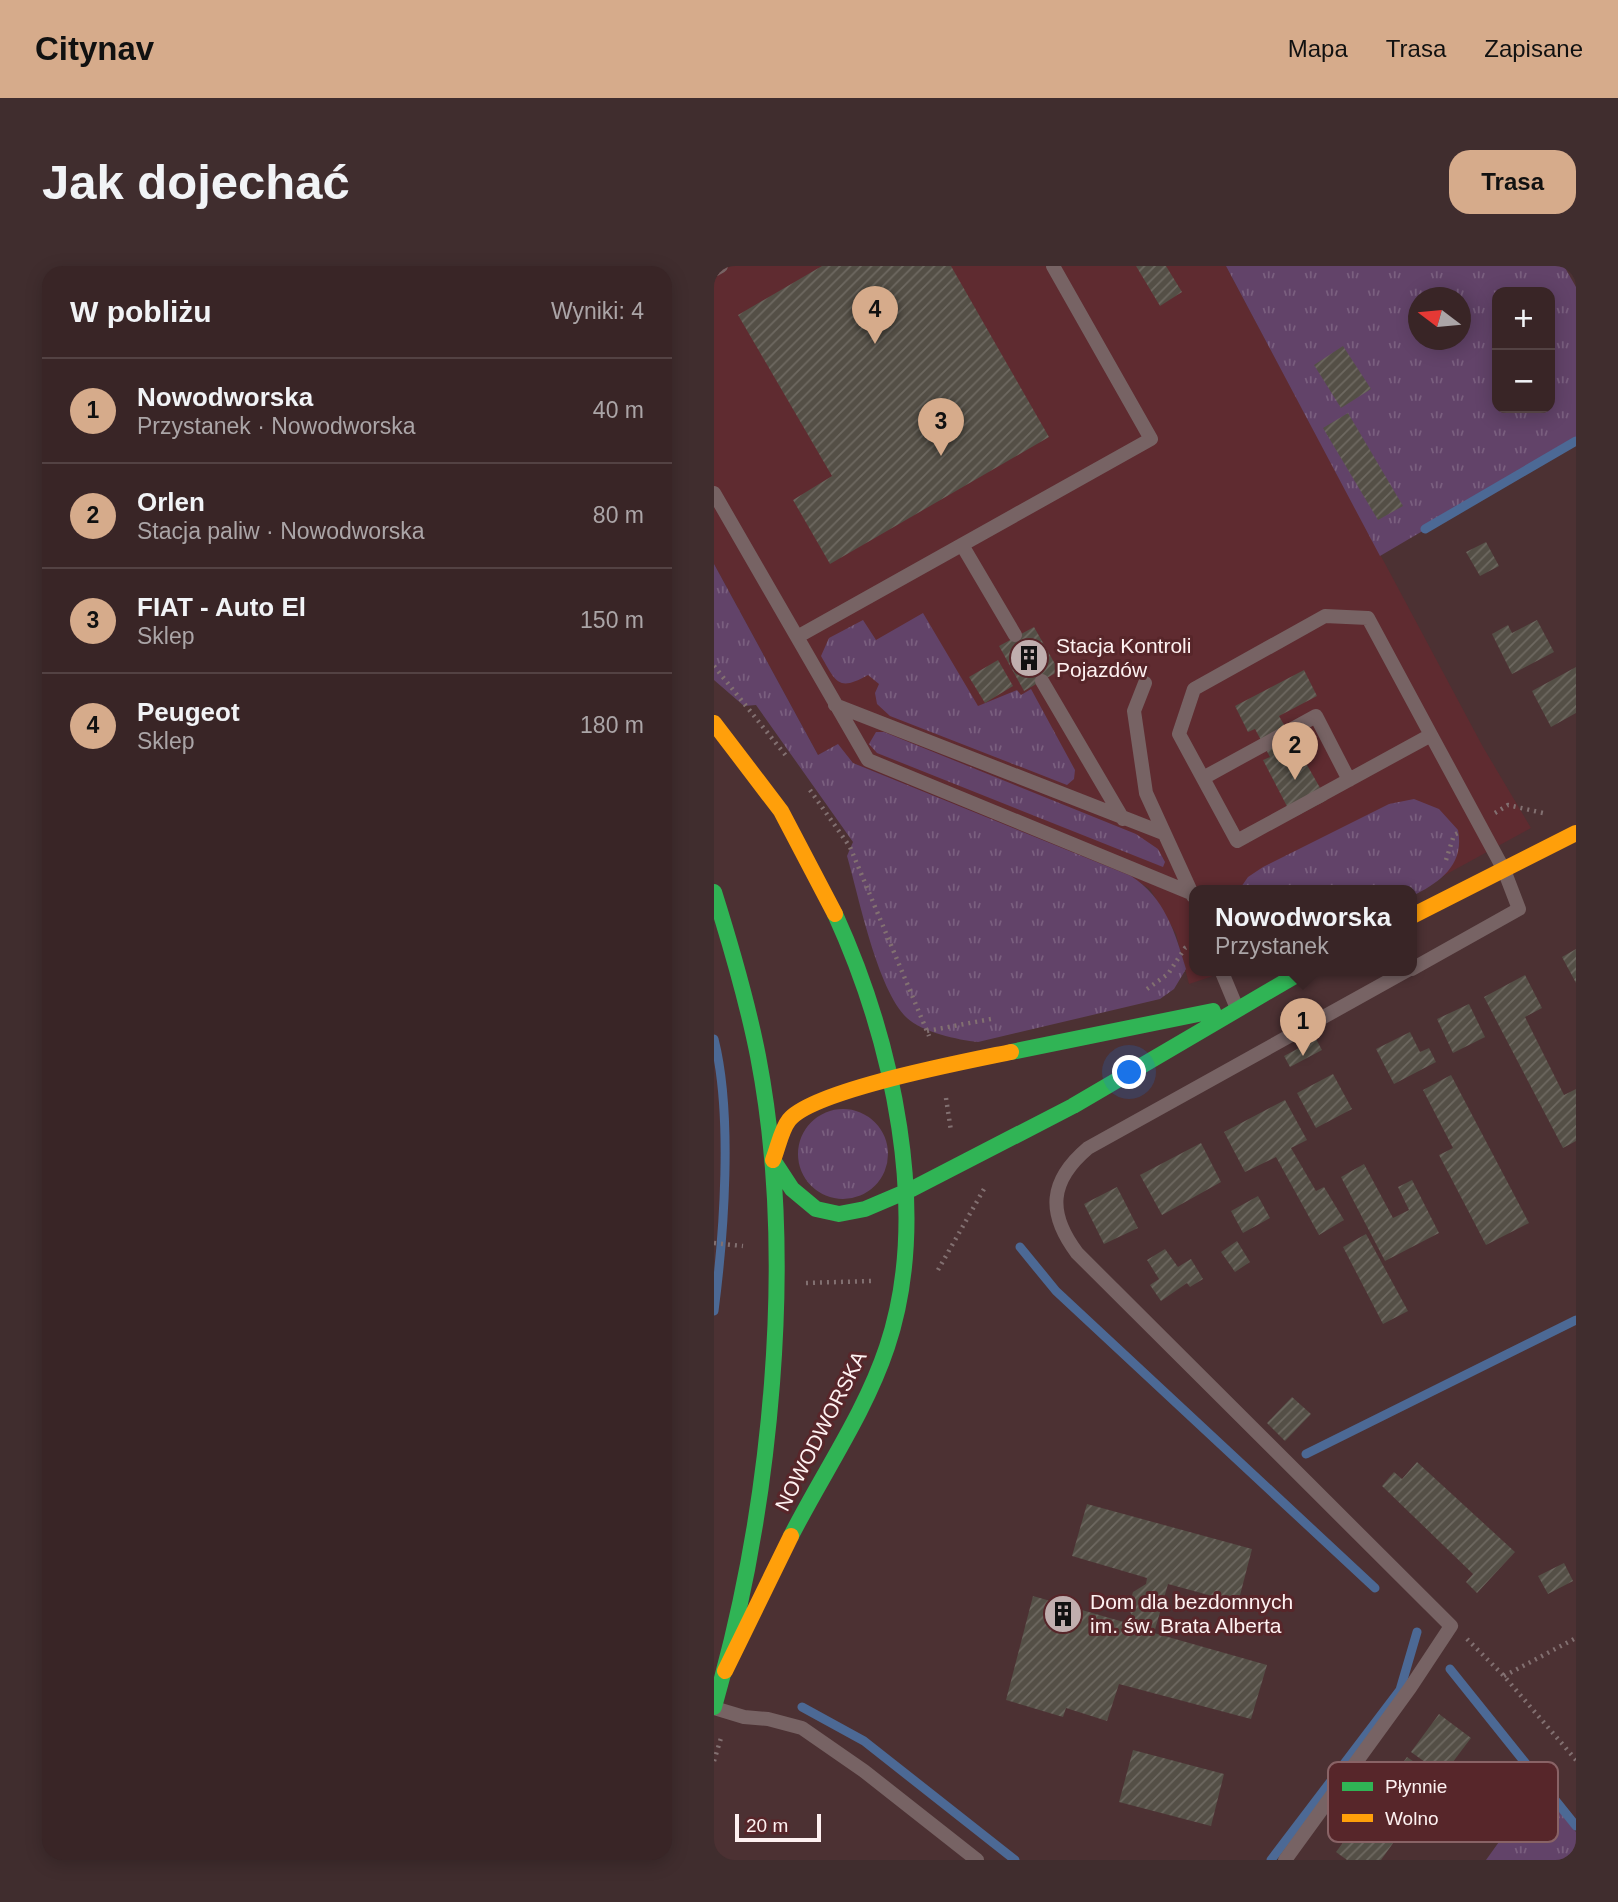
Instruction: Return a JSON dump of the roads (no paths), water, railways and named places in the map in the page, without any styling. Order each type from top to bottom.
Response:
[{"type":"main road","points":[[714,723],[781,810],[833,905],[869,1007],[889,1082],[908,1191]]},
{"type":"main road","points":[[1417,914],[1576,833]]},
{"type":"main road","name":"NOWODWORSKA","points":[[714,892],[739,970],[756,1040],[773,1160],[777,1284],[772,1377],[759,1500],[725,1671],[714,1707]]},
{"type":"main road","points":[[1236,1006],[941,1066],[814,1101],[789,1120],[773,1160],[801,1200],[828,1213],[857,1212],[908,1191],[1110,1085],[1236,1006],[1294,976]]},
{"type":"main road","name":"NOWODWORSKA","points":[[725,1671],[813,1492],[876,1375],[888,1345],[904,1284],[909,1232],[908,1191]]},
{"type":"lane","points":[[714,270],[721,266]]},
{"type":"lane","points":[[797,637],[1151,439],[1053,266]]},
{"type":"lane","points":[[714,493],[868,760],[1189,895]]},
{"type":"lane","points":[[962,545],[1015,635]]},
{"type":"lane","points":[[1417,965],[1519,909],[1504,870],[1368,618],[1325,616],[1194,689],[1179,734],[1237,841],[1431,735]]},
{"type":"lane","points":[[1042,681],[1123,819]]},
{"type":"lane","points":[[1145,683],[1134,711],[1146,793],[1189,888]]},
{"type":"lane","points":[[835,705],[1163,833]]},
{"type":"lane","points":[[1203,778],[1316,716],[1349,780]]},
{"type":"lane","points":[[1224,976],[1236,1006]]},
{"type":"lane","points":[[1356,1762],[1451,1626],[1077,1253],[1062,1233],[1055,1195],[1063,1174],[1088,1148],[1397,976]]},
{"type":"lane","points":[[714,1707],[744,1717],[768,1719],[802,1728],[863,1771],[977,1860]]},
{"type":"lane","points":[[1285,1860],[1328,1801]]},
{"type":"waterway","points":[[1425,529],[1576,441]]},
{"type":"waterway","points":[[714,1039],[720,1069],[725,1138],[721,1247],[714,1311]]},
{"type":"waterway","points":[[1020,1247],[1056,1291],[1375,1588]]},
{"type":"waterway","points":[[1306,1454],[1576,1320]]},
{"type":"waterway","points":[[1345,1762],[1400,1690],[1417,1632]]},
{"type":"waterway","points":[[1450,1669],[1525,1762]]},
{"type":"waterway","points":[[802,1707],[864,1741],[1015,1860]]},
{"type":"waterway","points":[[1271,1860],[1328,1785]]},
{"type":"waterway","points":[[1558,1804],[1576,1826]]},
{"type":"place","name":"Peugeot","points":[[875,344]]},
{"type":"place","name":"FIAT - Auto El","points":[[941,456]]},
{"type":"place","name":"Stacja Kontroli Pojazdów","points":[[1029,658]]},
{"type":"place","name":"Orlen","points":[[1295,780]]},
{"type":"place","name":"Nowodworska","points":[[1303,1056]]},
{"type":"place","name":"Dom dla bezdomnych im. św. Brata Alberta","points":[[1063,1614]]}]
